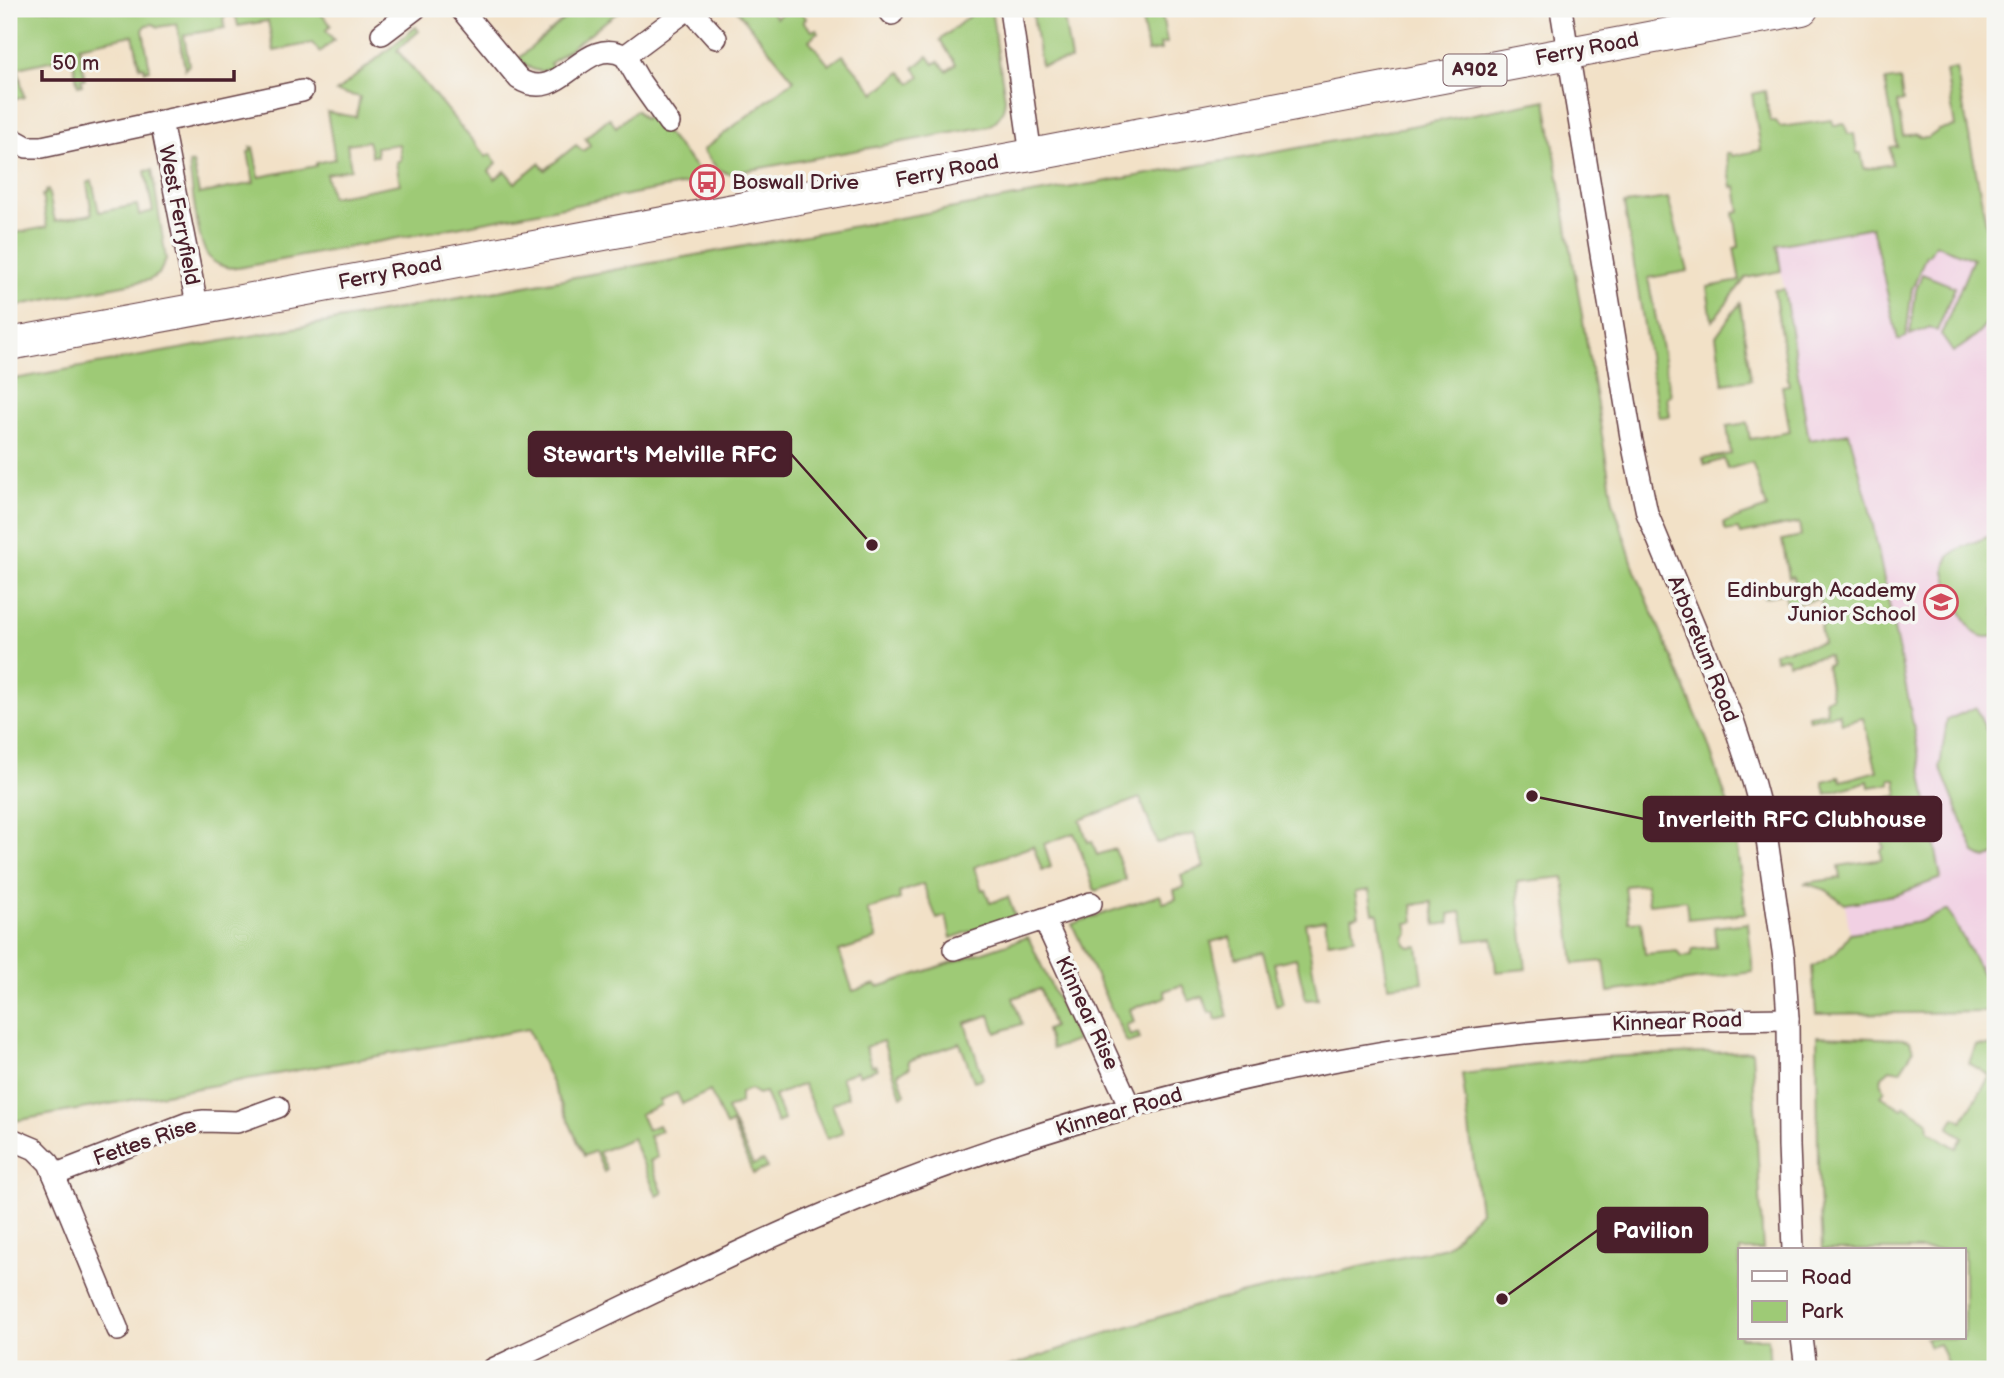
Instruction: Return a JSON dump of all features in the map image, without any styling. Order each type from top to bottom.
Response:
[{"type":"main road","name":"Ferry Road","points":[[9,344],[1802,9]]},
{"type":"street","points":[[382,34],[415,9]]},
{"type":"street","points":[[461,9],[519,79],[528,85],[547,85],[587,58],[603,52],[618,52],[625,56],[669,123]]},
{"type":"street","points":[[625,56],[689,9],[716,38]]},
{"type":"street","points":[[1010,9],[1031,155]]},
{"type":"street","name":"Arboretum Road","points":[[1560,9],[1647,513],[1734,723],[1758,799],[1768,848],[1784,958],[1788,1019],[1793,1248]]},
{"type":"street","name":"West Ferryfield","points":[[9,137],[27,148],[42,147],[302,90]]},
{"type":"street","name":"West Ferryfield","points":[[161,121],[198,310]]},
{"type":"street","points":[[954,950],[1091,903]]},
{"type":"street","name":"Kinnear Rise","points":[[1044,919],[1130,1107]]},
{"type":"street","name":"Kinnear Road","points":[[493,1369],[716,1262],[864,1197],[940,1168],[1130,1107],[1248,1078],[1494,1036],[1670,1021],[1788,1019]]},
{"type":"street","name":"Fettes Rise","points":[[54,1175],[188,1123],[237,1122],[278,1108]]},
{"type":"street","points":[[9,1138],[35,1149],[48,1163],[118,1330]]},
{"type":"street","points":[[1802,1340],[1806,1369]]},
{"type":"shaded area","name":"Edinburgh Academy Junior School","points":[[1984,207],[1995,268],[1995,998],[1947,910],[1919,922],[1850,933],[1845,904],[1899,894],[1941,878],[1869,506],[1849,433],[1809,440],[1777,245]]},
{"type":"green space","points":[[9,9],[317,9],[331,25],[326,30],[334,40],[320,52],[312,43],[274,51],[268,21],[238,26],[236,17],[232,14],[226,15],[223,19],[225,28],[184,35],[189,65],[185,69],[177,24],[158,27],[153,24],[146,25],[143,30],[150,70],[145,71],[144,66],[140,67],[133,35],[79,46],[85,79],[81,79],[82,85],[78,86],[72,56],[18,68],[24,97],[13,100],[9,91]]},
{"type":"green space","points":[[576,9],[615,9],[618,12],[550,64],[553,68],[534,70],[519,58]]},
{"type":"green space","points":[[736,9],[769,9],[776,18],[787,9],[798,9],[806,18],[803,21],[812,31],[816,29],[818,32],[809,40],[829,65],[843,55],[875,93],[901,72],[911,83],[920,76],[914,68],[928,56],[934,64],[938,61],[947,71],[956,64],[940,40],[973,13],[970,9],[991,9],[1005,98],[1003,110],[989,126],[728,174],[716,167],[703,150],[794,80]]},
{"type":"green space","points":[[1032,9],[1085,9],[1086,14],[1064,18],[1071,60],[1041,65]]},
{"type":"green space","points":[[1140,9],[1161,9],[1167,43],[1160,44],[1161,50],[1148,52]]},
{"type":"green space","points":[[416,27],[419,31],[397,50],[486,157],[490,154],[497,163],[489,171],[495,179],[505,171],[515,183],[539,163],[545,170],[576,145],[583,151],[590,145],[585,138],[609,118],[616,127],[636,110],[644,119],[650,114],[707,180],[238,268],[225,267],[214,262],[204,249],[201,239],[189,164],[193,163],[199,194],[254,183],[248,152],[251,151],[250,147],[253,147],[259,177],[316,166],[316,163],[335,159],[327,112],[356,117],[360,97],[336,92]],"holes":[[[368,141],[372,156],[377,156],[376,147],[399,144],[401,160],[396,162],[400,184],[331,197],[326,174],[351,169],[347,144]]]},
{"type":"green space","points":[[1956,69],[1995,269],[1992,309],[1984,327],[1953,352],[1941,335],[1973,259],[1935,244],[1929,255],[1926,255],[1912,289],[1906,337],[1898,340],[1872,227],[1777,245],[1781,271],[1746,278],[1712,321],[1707,287],[1740,281],[1734,248],[1739,247],[1734,213],[1740,212],[1736,186],[1732,187],[1726,153],[1731,153],[1732,156],[1761,150],[1752,94],[1765,91],[1770,121],[1776,121],[1780,127],[1832,120],[1834,126],[1845,124],[1848,134],[1854,134],[1857,153],[1861,153],[1864,169],[1892,164],[1890,147],[1897,146],[1885,81],[1900,79],[1903,101],[1897,103],[1903,136],[1915,134],[1928,138],[1939,130],[1955,127],[1946,71]]},
{"type":"green space","points":[[1546,100],[1613,501],[1635,571],[1706,738],[1729,807],[1675,812],[1676,833],[1734,828],[1746,913],[1688,919],[1686,900],[1649,904],[1646,884],[1625,886],[1629,922],[1641,921],[1645,954],[1677,951],[1681,957],[1691,956],[1693,949],[1716,947],[1714,927],[1748,923],[1753,972],[1608,992],[1604,961],[1574,964],[1564,877],[1517,882],[1526,969],[1496,972],[1493,938],[1467,941],[1461,912],[1449,914],[1450,923],[1436,925],[1432,902],[1412,905],[1414,922],[1406,923],[1408,933],[1404,937],[1405,944],[1409,947],[1418,946],[1423,982],[1388,986],[1378,913],[1373,913],[1369,890],[1355,892],[1359,915],[1352,917],[1355,938],[1328,942],[1325,920],[1305,923],[1318,999],[1306,1000],[1296,958],[1274,963],[1283,1004],[1276,1006],[1263,952],[1236,958],[1230,937],[1211,942],[1228,1017],[1216,1020],[1214,1012],[1209,1013],[1203,996],[1189,1001],[1182,985],[1164,991],[1166,997],[1130,1009],[1134,1022],[1126,1025],[1130,1036],[1138,1033],[1140,1039],[1127,1043],[1072,924],[1160,895],[1163,903],[1176,899],[1174,890],[1184,887],[1181,875],[1204,867],[1194,834],[1157,843],[1140,798],[1080,820],[1088,842],[1092,841],[1097,855],[1115,849],[1126,880],[1095,891],[1074,833],[1044,844],[1051,867],[1042,870],[1033,846],[974,867],[990,903],[1008,897],[1015,916],[951,938],[946,916],[937,919],[923,884],[899,893],[900,899],[867,910],[877,939],[839,951],[853,991],[876,984],[878,987],[1028,937],[1077,1041],[1052,1049],[1046,1030],[1053,1027],[1040,989],[1013,998],[1022,1024],[996,1033],[990,1015],[965,1023],[983,1078],[974,1081],[960,1043],[908,1061],[910,1068],[898,1073],[905,1094],[901,1096],[883,1041],[865,1047],[872,1066],[875,1065],[877,1069],[859,1075],[857,1071],[841,1077],[848,1097],[832,1104],[843,1133],[827,1139],[803,1084],[774,1096],[784,1120],[777,1123],[765,1092],[758,1094],[750,1089],[740,1093],[740,1103],[727,1109],[753,1165],[763,1161],[767,1168],[753,1174],[732,1124],[726,1126],[710,1091],[682,1104],[677,1093],[660,1100],[661,1105],[640,1114],[647,1130],[658,1125],[661,1131],[649,1136],[658,1157],[650,1161],[663,1193],[657,1196],[632,1138],[599,1152],[607,1170],[604,1172],[595,1151],[584,1156],[528,1029],[9,1122],[9,380],[1282,151]]},
{"type":"green space","points":[[152,170],[166,259],[159,274],[149,280],[9,307],[9,234],[47,227],[42,195],[45,191],[48,190],[55,221],[92,214],[87,183],[92,181],[99,212],[137,205],[139,215],[153,211],[145,171]]},
{"type":"green space","points":[[1668,198],[1688,271],[1648,278],[1671,395],[1667,397],[1670,416],[1659,417],[1624,204]]},
{"type":"green space","points":[[1922,274],[1955,287],[1937,331],[1930,327],[1910,335],[1916,290]]},
{"type":"green space","points":[[1784,289],[1809,440],[1849,433],[1869,506],[1941,878],[1899,894],[1845,904],[1826,890],[1804,883],[1841,878],[1839,866],[1882,859],[1881,850],[1884,848],[1879,838],[1876,815],[1881,814],[1879,804],[1871,804],[1871,800],[1898,796],[1896,779],[1890,779],[1890,784],[1869,787],[1868,781],[1826,794],[1823,781],[1839,777],[1841,781],[1877,771],[1863,718],[1842,723],[1839,713],[1809,720],[1808,715],[1827,712],[1825,699],[1832,697],[1826,665],[1830,664],[1828,655],[1788,663],[1787,657],[1775,659],[1774,652],[1823,643],[1820,627],[1825,625],[1820,599],[1787,605],[1785,593],[1764,597],[1764,593],[1795,586],[1793,576],[1789,577],[1782,540],[1801,536],[1799,523],[1740,534],[1738,529],[1726,531],[1723,523],[1767,508],[1752,462],[1728,469],[1724,459],[1705,465],[1703,459],[1731,454],[1727,426],[1747,423],[1750,439],[1790,432],[1782,386],[1789,385],[1774,290]]},
{"type":"green space","points":[[1740,303],[1751,380],[1723,384],[1716,336]]},
{"type":"green space","points":[[1995,534],[1995,636],[1987,637],[1974,632],[1966,621],[1949,585],[1945,568],[1953,553]]},
{"type":"green space","points":[[1976,707],[1995,750],[1995,855],[1986,859],[1975,853],[1940,767],[1947,720]]},
{"type":"green space","points":[[1948,910],[1995,998],[1995,1012],[1816,1014],[1812,967],[1835,954],[1850,933],[1919,922]]},
{"type":"green space","points":[[1817,1036],[1910,1041],[1913,1051],[1900,1071],[1890,1069],[1882,1076],[1881,1083],[1885,1090],[1881,1096],[1902,1109],[1905,1106],[1928,1121],[1929,1131],[1956,1148],[1963,1137],[1949,1128],[1955,1117],[1962,1121],[1990,1076],[1969,1063],[1976,1045],[1995,1046],[1995,1369],[1950,1369],[1939,1344],[1930,1347],[1926,1340],[1966,1340],[1966,1248],[1822,1248]]},
{"type":"green space","points":[[1752,1051],[1763,1248],[1738,1248],[1738,1340],[1768,1340],[1770,1369],[1002,1369],[1209,1302],[1446,1247],[1480,1211],[1462,1074],[1602,1057]]},
{"type":"place","name":"Boswall Drive","points":[[707,182]]},
{"type":"place","name":"Stewart's Melville RFC","points":[[872,545]]},
{"type":"place","name":"Edinburgh Academy Junior School","points":[[1941,602]]},
{"type":"place","name":"Inverleith RFC Clubhouse","points":[[1532,796]]},
{"type":"place","name":"Pavilion","points":[[1502,1299]]}]
